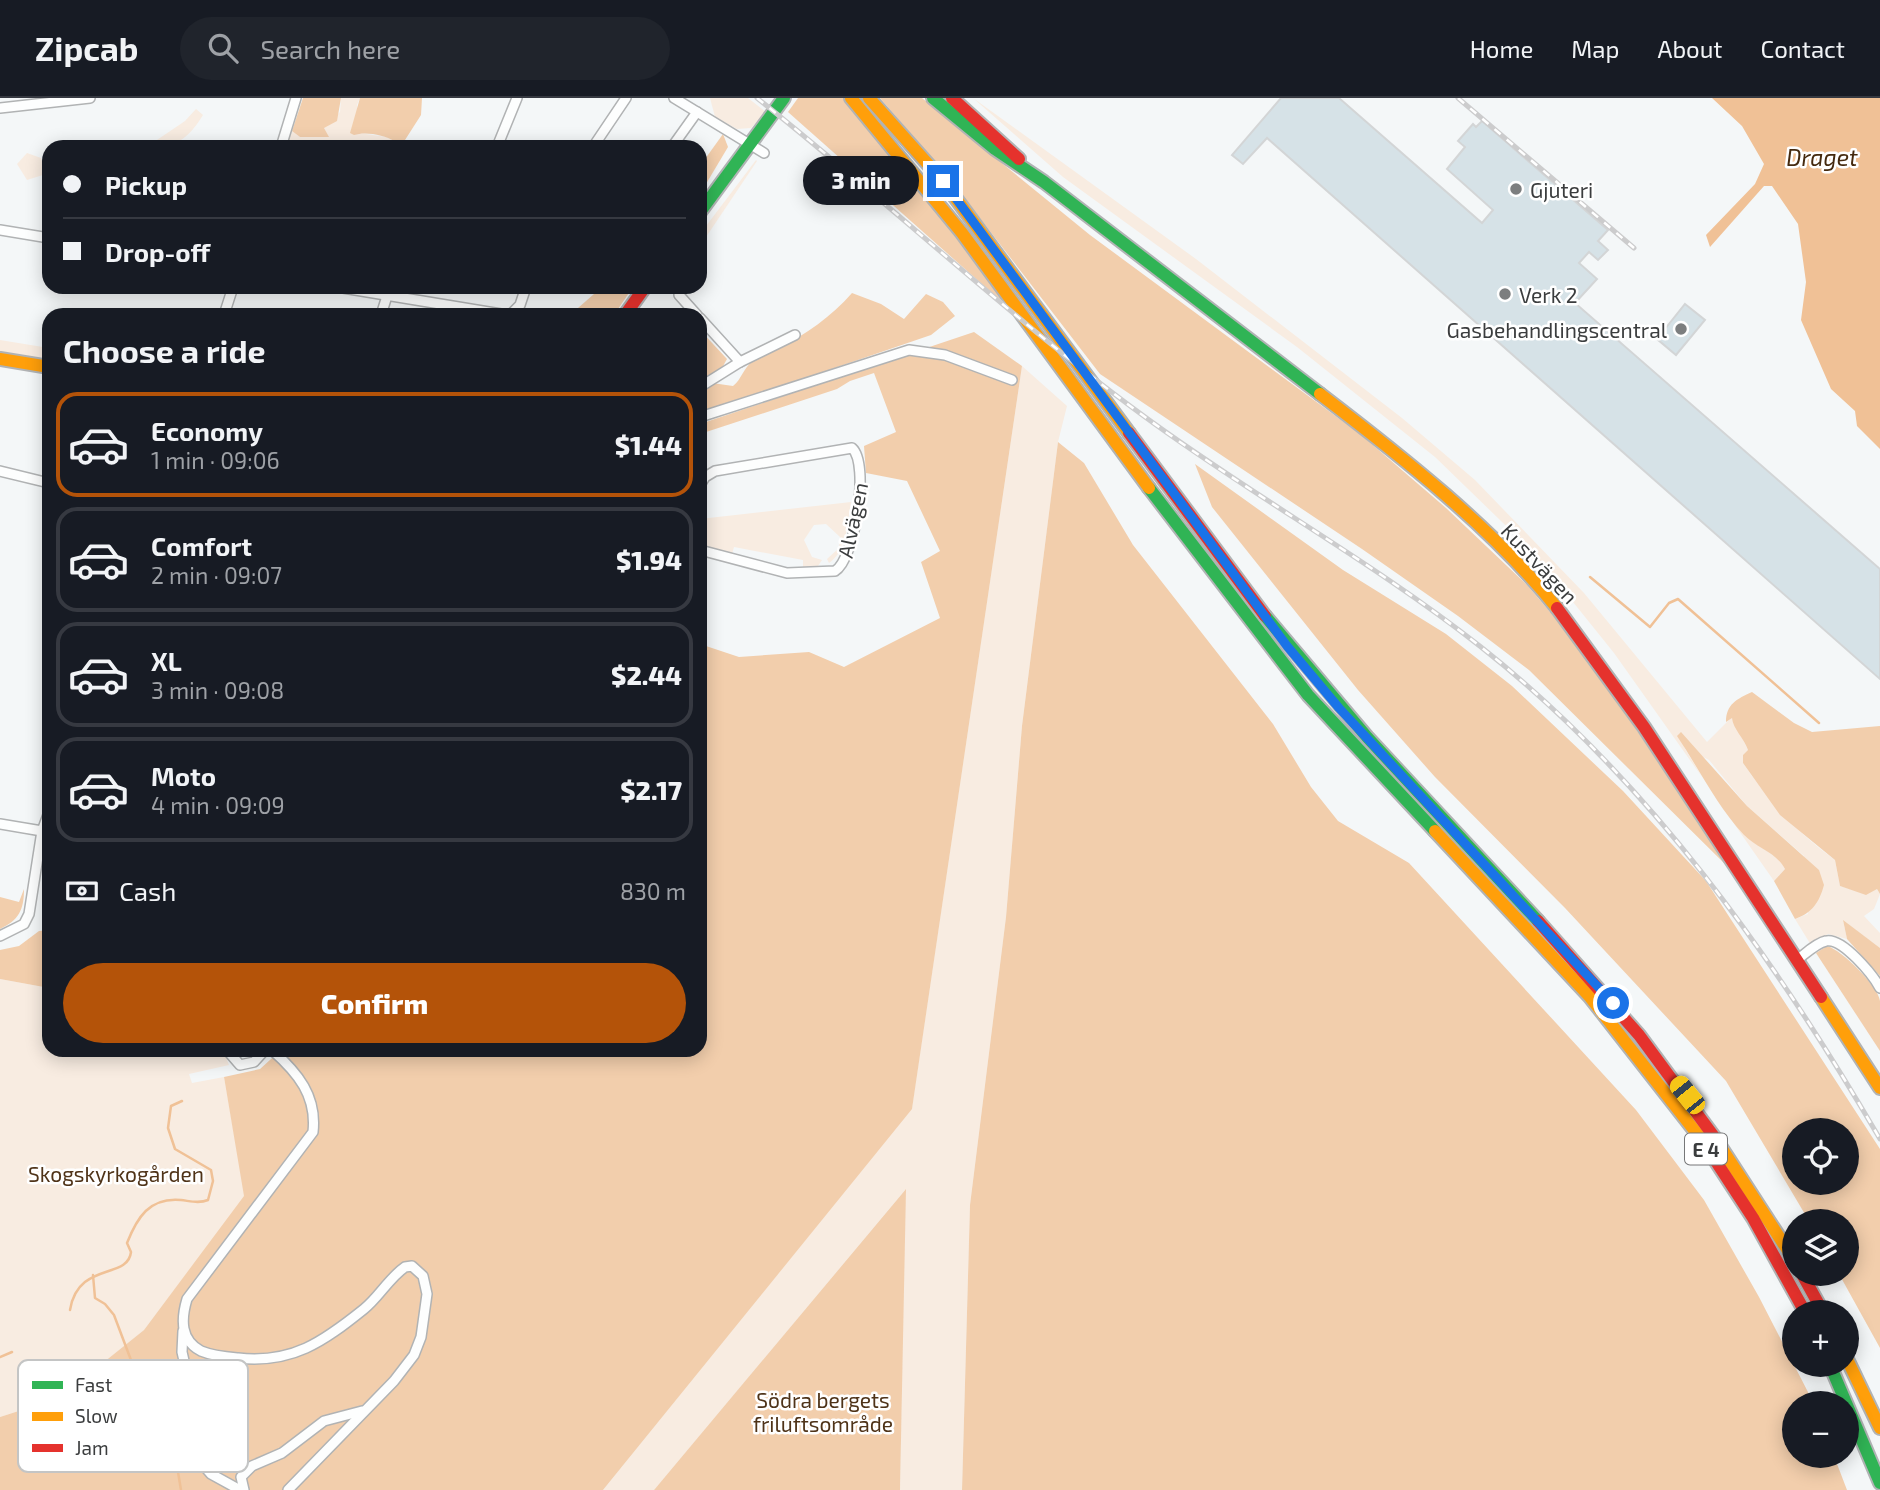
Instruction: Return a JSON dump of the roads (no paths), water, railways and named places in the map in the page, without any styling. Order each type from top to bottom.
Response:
[{"type":"main road","points":[[707,202],[784,98]]},
{"type":"main road","name":"E 4","points":[[851,98],[917,172],[964,232],[1032,330],[1276,656],[1325,714],[1609,1018],[1679,1109],[1745,1209],[1798,1300]]},
{"type":"main road","name":"E 4","points":[[869,98],[943,181],[1287,646],[1380,753],[1539,920],[1613,1003],[1687,1095],[1782,1241]]},
{"type":"main road","name":"Kustvägen","points":[[933,98],[995,149],[1044,182],[1374,434],[1454,501],[1513,558],[1592,652],[1880,1088]]},
{"type":"main road","name":"Kustvägen","points":[[952,98],[1044,182]]},
{"type":"main road","points":[[0,359],[42,366]]},
{"type":"main road","name":"E 4","points":[[1745,1209],[1791,1300]]},
{"type":"main road","points":[[1835,1377],[1880,1483]]},
{"type":"main road","points":[[1856,1377],[1880,1428]]},
{"type":"main road","points":[[1859,1451],[1875,1490]]},
{"type":"street","points":[[0,108],[90,98]]},
{"type":"street","points":[[283,140],[296,98]]},
{"type":"street","points":[[500,140],[517,98]]},
{"type":"street","points":[[598,140],[626,98]]},
{"type":"street","points":[[674,98],[764,153]]},
{"type":"street","points":[[677,140],[697,112]]},
{"type":"street","points":[[0,230],[42,237]]},
{"type":"street","points":[[376,294],[470,308]]},
{"type":"street","points":[[679,295],[691,308]]},
{"type":"street","points":[[383,308],[387,296]]},
{"type":"street","points":[[707,325],[740,362]]},
{"type":"street","points":[[707,383],[740,362],[795,335]]},
{"type":"street","points":[[707,415],[909,350],[945,355],[1012,380]]},
{"type":"street","name":"Alvägen","points":[[707,476],[715,471],[852,448],[859,455],[862,475],[848,557],[835,571],[787,573],[707,552]]},
{"type":"street","points":[[0,471],[42,481]]},
{"type":"street","points":[[0,824],[42,833]]},
{"type":"street","points":[[0,936],[24,924],[29,914],[42,853]]},
{"type":"street","points":[[1797,960],[1825,941],[1831,941],[1847,949],[1880,988]]},
{"type":"street","points":[[233,1057],[240,1065],[254,1062],[259,1057]]},
{"type":"street","points":[[184,1360],[183,1326],[187,1299],[313,1132],[313,1105],[309,1093],[298,1076],[279,1057]]},
{"type":"street","points":[[183,1326],[189,1341],[204,1352],[275,1360],[309,1348],[364,1309],[399,1271],[410,1265],[416,1267],[423,1276],[427,1294],[421,1337],[407,1366],[288,1490]]},
{"type":"street","points":[[248,1470],[282,1453],[324,1421],[364,1411]]},
{"type":"street","points":[[209,1472],[242,1490]]},
{"type":"street","points":[[242,1490],[240,1477],[244,1472]]},
{"type":"water","name":"Draget","points":[[1712,98],[1880,98],[1880,449],[1857,426],[1855,411],[1831,389],[1801,320],[1806,282],[1798,224],[1772,186],[1764,186],[1710,247],[1706,235],[1755,184],[1764,164],[1742,126]]},
{"type":"waterway","points":[[1590,577],[1650,627],[1669,603],[1678,599],[1819,723]]},
{"type":"waterway","points":[[70,1310],[82,1284],[128,1261],[131,1252],[127,1243],[135,1225],[152,1206],[170,1200],[208,1200],[213,1181],[211,1170],[175,1149],[168,1128],[171,1106],[182,1101]]},
{"type":"waterway","points":[[93,1275],[95,1298],[105,1304],[114,1315],[131,1360]]},
{"type":"waterway","points":[[0,1357],[12,1352]]},
{"type":"waterway","points":[[178,1472],[181,1490]]},
{"type":"railway","points":[[757,98],[1092,377],[1183,444],[1440,616],[1542,699],[1599,754],[1653,813],[1703,874],[1796,1004],[1880,1139]]},
{"type":"railway","points":[[1458,98],[1634,248]]},
{"type":"place","name":"Gjuteri","points":[[1516,189]]},
{"type":"place","name":"Verk 2","points":[[1505,294]]},
{"type":"place","name":"Gasbehandlingscentral","points":[[1681,329]]},
{"type":"park label","name":"Skogskyrkogården","points":[[116,1173]]},
{"type":"park label","name":"Södra bergets friluftsområde","points":[[823,1411]]}]
